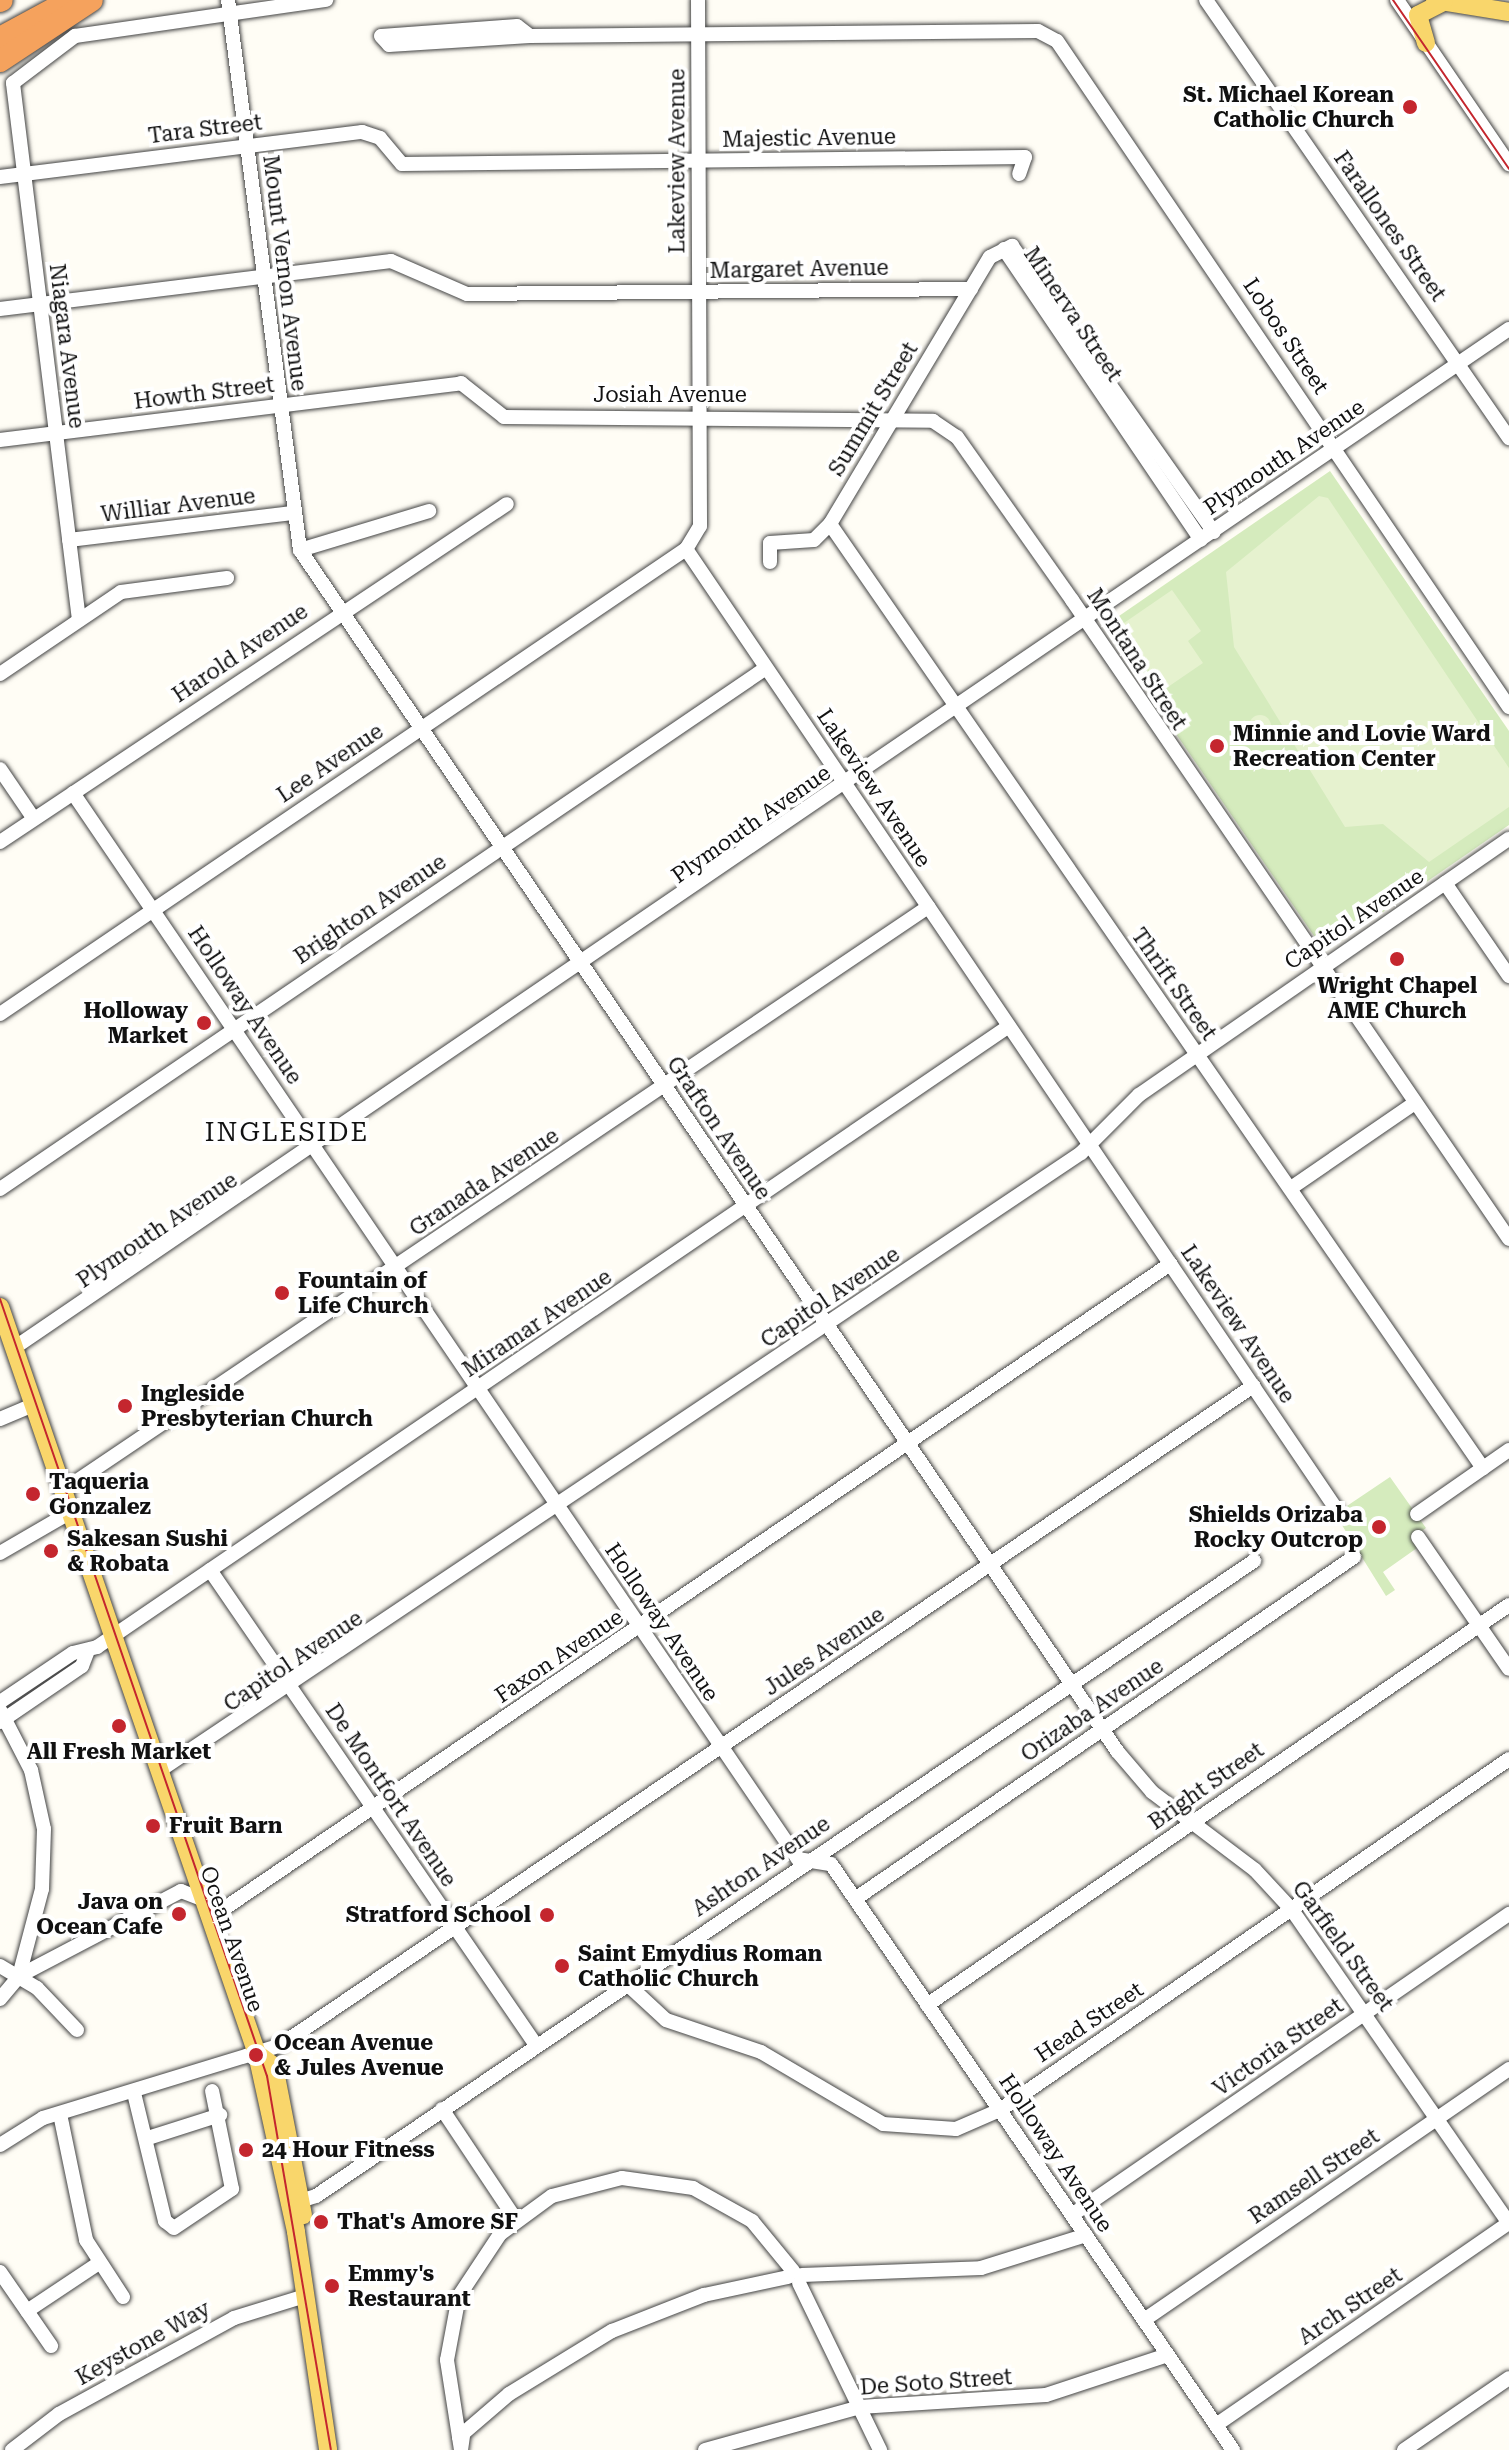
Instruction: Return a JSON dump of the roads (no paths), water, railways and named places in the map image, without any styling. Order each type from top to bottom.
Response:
[{"type":"highway","points":[[0,38],[70,0]]},
{"type":"highway","points":[[0,61],[92,0]]},
{"type":"main road","points":[[1426,43],[1418,15],[1440,1],[1509,12]]},
{"type":"main road","name":"Ocean Avenue","points":[[0,1307],[69,1513],[65,1529],[95,1622],[127,1645],[163,1754],[159,1771],[180,1832],[197,1897],[257,2054],[274,2066],[296,2202],[305,2296],[328,2450]]},
{"type":"main road","name":"Ocean Avenue","points":[[316,2450],[320,2398]]},
{"type":"street","points":[[229,7],[326,0]]},
{"type":"street","name":"Lakeview Avenue","points":[[698,0],[700,526],[686,549],[1337,1510]]},
{"type":"street","name":"Farallones Street","points":[[1206,0],[1509,438]]},
{"type":"street","points":[[1397,0],[1509,164]]},
{"type":"street","name":"Niagara Avenue","points":[[79,620],[24,174],[16,79],[75,36],[229,7]]},
{"type":"street","name":"Mount Vernon Avenue","points":[[229,7],[292,513],[300,550]]},
{"type":"street","points":[[530,36],[517,26],[381,36],[389,45],[530,36],[699,36]]},
{"type":"street","name":"Lobos Street","points":[[699,36],[1047,36],[1335,449],[1509,707]]},
{"type":"street","name":"Tara Street","points":[[0,177],[368,132],[402,164]]},
{"type":"street","name":"Majestic Avenue","points":[[402,164],[1025,157],[1019,174]]},
{"type":"street","name":"Summit Street","points":[[830,524],[971,289],[1004,249]]},
{"type":"street","name":"Minerva Street","points":[[1004,249],[1208,536]]},
{"type":"street","name":"Margaret Avenue","points":[[0,309],[391,261],[437,285],[467,294],[971,289]]},
{"type":"street","name":"Plymouth Avenue","points":[[14,1348],[316,1148],[1509,329]]},
{"type":"street","name":"Howth Street","points":[[0,440],[461,383]]},
{"type":"street","name":"Josiah Avenue","points":[[461,383],[504,417],[893,418]]},
{"type":"street","name":"Montana Street","points":[[893,418],[933,421],[957,437],[1413,1104],[1509,1239]]},
{"type":"street","name":"Harold Avenue","points":[[0,842],[341,611],[507,504]]},
{"type":"street","points":[[300,550],[429,511]]},
{"type":"street","name":"Williar Avenue","points":[[69,540],[292,513]]},
{"type":"street","points":[[770,562],[770,543],[814,540],[830,524]]},
{"type":"street","name":"Thrift Street","points":[[830,524],[1483,1468]]},
{"type":"street","name":"Lee Avenue","points":[[0,1014],[686,549]]},
{"type":"street","name":"Grafton Avenue","points":[[300,550],[1102,1730]]},
{"type":"street","points":[[0,674],[134,587],[227,578]]},
{"type":"street","name":"Brighton Avenue","points":[[0,1189],[766,668]]},
{"type":"street","points":[[0,769],[34,819]]},
{"type":"street","name":"Holloway Avenue","points":[[73,793],[798,1859],[831,1864],[1233,2450]]},
{"type":"street","name":"Capitol Avenue","points":[[159,1771],[292,1688],[826,1327],[1089,1144],[1195,1054],[1509,839]]},
{"type":"street","points":[[1445,883],[1509,976]]},
{"type":"street","name":"Granada Avenue","points":[[62,1491],[397,1268],[928,907]]},
{"type":"street","name":"Miramar Avenue","points":[[0,1702],[73,1653],[87,1653],[1009,1026]]},
{"type":"street","points":[[1291,1188],[1413,1104]]},
{"type":"street","name":"Faxon Avenue","points":[[0,1999],[19,1976],[181,1891],[225,1908],[640,1629],[1170,1264]]},
{"type":"street","name":"Jules Avenue","points":[[0,2145],[60,2114],[257,2054],[455,1927],[1253,1386]]},
{"type":"street","points":[[0,1419],[33,1405]]},
{"type":"street","points":[[1417,1514],[1509,1450]]},
{"type":"street","points":[[0,1553],[69,1513]]},
{"type":"street","points":[[1418,1537],[1509,1669]]},
{"type":"street","name":"Orizaba Avenue","points":[[855,1899],[1354,1557]]},
{"type":"street","name":"Ashton Avenue","points":[[296,2202],[442,2109],[1254,1561]]},
{"type":"street","name":"De Montfort Avenue","points":[[210,1570],[536,2045]]},
{"type":"street","name":"Bright Street","points":[[927,2005],[1509,1605]]},
{"type":"street","name":"Miramar Avenue","points":[[2,1717],[82,1666],[87,1653]]},
{"type":"street","points":[[2,1717],[37,1789],[45,1849],[39,1910],[19,1976]]},
{"type":"street","name":"Garfield Street","points":[[1102,1730],[1142,1782],[1255,1870],[1292,1910],[1509,2223]]},
{"type":"street","name":"Head Street","points":[[626,1983],[666,2020],[761,2052],[883,2124],[956,2129],[1000,2110],[1509,1759]]},
{"type":"street","name":"Victoria Street","points":[[1072,2215],[1509,1914]]},
{"type":"street","points":[[0,1966],[19,1976],[77,2030]]},
{"type":"street","name":"Ramsell Street","points":[[1144,2320],[1509,2069]]},
{"type":"street","points":[[134,2093],[148,2138],[165,2221],[180,2228],[232,2189],[220,2115],[212,2091]]},
{"type":"street","points":[[442,2109],[516,2220]]},
{"type":"street","points":[[60,2114],[83,2230],[99,2263],[123,2297]]},
{"type":"street","points":[[148,2138],[220,2115]]},
{"type":"street","points":[[460,2443],[447,2382],[452,2315],[476,2263],[516,2220],[552,2196],[596,2181],[671,2182],[736,2209],[796,2276],[880,2450]]},
{"type":"street","name":"Arch Street","points":[[1216,2425],[1509,2223]]},
{"type":"street","points":[[460,2443],[509,2394],[588,2342],[673,2305],[796,2276],[981,2268],[1086,2235]]},
{"type":"street","points":[[27,2311],[99,2263]]},
{"type":"street","points":[[0,2272],[51,2346]]},
{"type":"street","name":"Keystone Way","points":[[12,2450],[59,2414],[234,2318],[305,2296]]},
{"type":"street","name":"De Soto Street","points":[[705,2450],[860,2407],[1046,2395],[1168,2355]]},
{"type":"street","points":[[1404,2450],[1509,2378]]},
{"type":"tram line","points":[[1393,0],[1509,169]]},
{"type":"tram line","points":[[0,1299],[267,2076],[331,2450]]},
{"type":"place","name":"St. Michael Korean Catholic Church","points":[[1410,107]]},
{"type":"place","name":"Minnie and Lovie Ward Recreation Center","points":[[1217,746]]},
{"type":"place","name":"Wright Chapel AME Church","points":[[1397,959]]},
{"type":"place","name":"Holloway Market","points":[[204,1023]]},
{"type":"place","name":"Fountain of Life Church","points":[[282,1293]]},
{"type":"place","name":"Ingleside Presbyterian Church","points":[[125,1406]]},
{"type":"place","name":"Taqueria Gonzalez","points":[[33,1494]]},
{"type":"place","name":"Shields Orizaba Rocky Outcrop","points":[[1379,1527]]},
{"type":"place","name":"Sakesan Sushi & Robata","points":[[51,1551]]},
{"type":"place","name":"All Fresh Market","points":[[119,1726]]},
{"type":"place","name":"Fruit Barn","points":[[153,1826]]},
{"type":"place","name":"Java on Ocean Cafe","points":[[179,1914]]},
{"type":"place","name":"Stratford School","points":[[547,1915]]},
{"type":"place","name":"Saint Emydius Roman Catholic Church","points":[[562,1966]]},
{"type":"place","name":"Ocean Avenue & Jules Avenue","points":[[256,2055]]},
{"type":"place","name":"24 Hour Fitness","points":[[246,2150]]},
{"type":"place","name":"That's Amore SF","points":[[321,2222]]},
{"type":"place","name":"Emmy's Restaurant","points":[[332,2286]]},
{"type":"district","name":"INGLESIDE","points":[[287,1133]]}]
